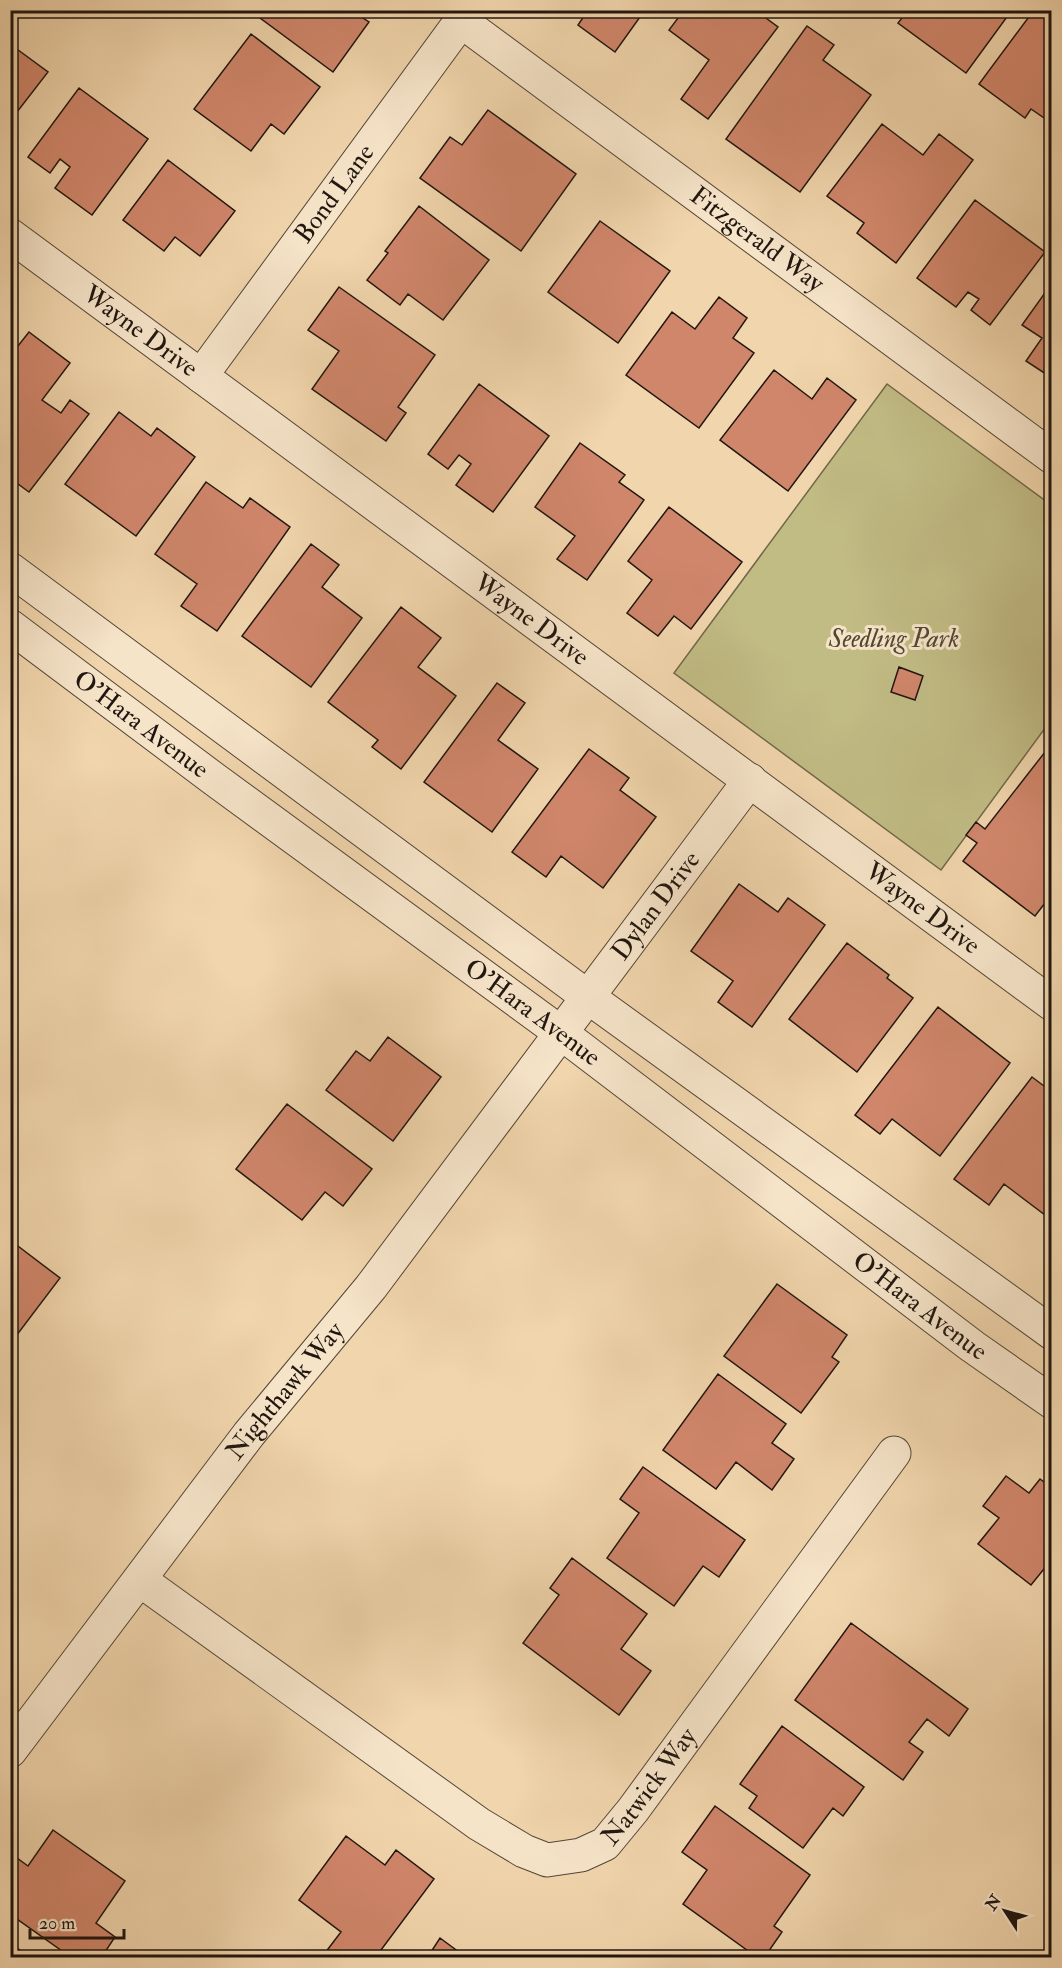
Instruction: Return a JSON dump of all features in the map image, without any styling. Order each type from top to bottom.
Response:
[{"type":"street","name":"Bond Lane","points":[[201,376],[465,16]]},
{"type":"street","name":"Fitzgerald Way","points":[[465,16],[1052,457]]},
{"type":"street","name":"Wayne Drive","points":[[10,236],[1052,1004]]},
{"type":"street","name":"O'Hara Avenue","points":[[10,569],[588,997],[1052,1333]]},
{"type":"street","name":"O'Hara Avenue","points":[[10,626],[214,779],[561,1033],[972,1346],[1052,1402]]},
{"type":"street","name":"Dylan Drive","points":[[561,1033],[750,780]]},
{"type":"street","name":"Nighthawk Way","points":[[10,1751],[249,1434],[371,1287],[561,1033]]},
{"type":"street","name":"Natwick Way","points":[[140,1580],[479,1824],[524,1851],[547,1860],[581,1855],[605,1844],[633,1810],[894,1453]]},
{"type":"green space","name":"Seedling Park","points":[[887,384],[1051,505],[1051,720],[941,870],[674,673]]},
{"type":"building","points":[[259,10],[368,10],[363,18],[369,22],[333,72],[256,15]]},
{"type":"building","points":[[583,10],[645,10],[615,52],[578,25],[586,13]]},
{"type":"building","points":[[684,10],[755,10],[778,27],[708,119],[681,99],[709,60],[669,30]]},
{"type":"building","points":[[908,10],[1012,10],[966,73],[898,23]]},
{"type":"building","points":[[1034,10],[1052,23],[1052,114],[1047,120],[1031,109],[1025,118],[979,84]]},
{"type":"building","points":[[807,26],[834,45],[823,60],[871,95],[800,192],[726,139]]},
{"type":"building","points":[[251,34],[320,87],[284,134],[271,124],[251,151],[194,109]]},
{"type":"building","points":[[10,44],[48,72],[10,121]]},
{"type":"building","points":[[79,88],[148,139],[92,215],[55,188],[70,167],[60,159],[50,173],[28,157]]},
{"type":"building","points":[[488,110],[576,174],[521,251],[420,178],[450,137],[462,145]]},
{"type":"building","points":[[882,124],[923,155],[939,134],[973,160],[896,263],[857,233],[864,223],[827,196]]},
{"type":"building","points":[[168,160],[235,211],[200,256],[175,237],[164,251],[123,220]]},
{"type":"building","points":[[975,200],[1045,252],[990,325],[971,310],[979,299],[968,292],[956,307],[917,278]]},
{"type":"building","points":[[419,206],[489,260],[443,320],[408,294],[400,305],[367,280],[388,253],[385,251]]},
{"type":"building","points":[[600,221],[670,271],[618,343],[548,292]]},
{"type":"building","points":[[1052,283],[1052,378],[1026,361],[1042,338],[1022,325]]},
{"type":"building","points":[[339,287],[435,355],[398,407],[406,413],[386,441],[312,389],[339,351],[308,330]]},
{"type":"building","points":[[719,297],[747,318],[733,338],[754,353],[699,428],[626,375],[672,312],[695,329]]},
{"type":"building","points":[[29,332],[70,363],[42,400],[61,413],[70,400],[89,414],[29,492],[10,478],[10,356]]},
{"type":"building","points":[[774,370],[812,399],[827,378],[856,400],[788,491],[720,440]]},
{"type":"building","points":[[479,384],[549,436],[493,512],[456,485],[471,464],[459,455],[448,469],[428,454]]},
{"type":"building","points":[[119,412],[151,436],[157,428],[195,457],[136,536],[65,484]]},
{"type":"building","points":[[580,443],[625,475],[619,482],[644,500],[587,580],[557,559],[575,536],[535,507]]},
{"type":"building","points":[[206,482],[243,508],[250,498],[290,527],[217,631],[181,606],[197,584],[155,554]]},
{"type":"building","points":[[669,507],[742,562],[691,629],[674,616],[658,636],[627,613],[652,580],[628,561]]},
{"type":"building","points":[[311,544],[339,565],[322,587],[362,618],[311,687],[242,636]]},
{"type":"building","points":[[401,607],[441,638],[418,667],[456,696],[401,769],[372,747],[378,740],[328,702]]},
{"type":"building","points":[[899,667],[923,676],[915,700],[891,692]]},
{"type":"building","points":[[497,683],[525,703],[498,740],[538,769],[492,832],[424,782]]},
{"type":"building","points":[[589,749],[629,778],[620,790],[656,817],[603,888],[561,856],[546,877],[512,852]]},
{"type":"building","points":[[1045,752],[1052,757],[1052,894],[1035,916],[963,861],[977,843],[966,835],[976,822],[985,829]]},
{"type":"building","points":[[739,884],[778,912],[788,898],[825,925],[752,1027],[718,1002],[733,981],[691,951]]},
{"type":"building","points":[[847,943],[889,975],[887,978],[913,998],[857,1072],[789,1019]]},
{"type":"building","points":[[938,1007],[1010,1063],[940,1156],[892,1119],[880,1134],[855,1115]]},
{"type":"building","points":[[388,1037],[441,1077],[393,1141],[326,1090],[356,1051],[370,1061]]},
{"type":"building","points":[[1032,1077],[1052,1092],[1052,1207],[1045,1215],[1004,1184],[989,1205],[954,1179]]},
{"type":"building","points":[[287,1104],[372,1169],[343,1206],[325,1192],[302,1220],[236,1169]]},
{"type":"building","points":[[10,1240],[60,1278],[10,1344]]},
{"type":"building","points":[[777,1284],[847,1335],[832,1357],[839,1362],[801,1413],[724,1356]]},
{"type":"building","points":[[718,1374],[786,1424],[772,1443],[794,1459],[772,1490],[736,1462],[716,1489],[663,1450]]},
{"type":"building","points":[[643,1467],[745,1540],[719,1577],[703,1566],[674,1606],[607,1558],[639,1513],[620,1499]]},
{"type":"building","points":[[1006,1476],[1029,1493],[1040,1479],[1052,1488],[1052,1559],[1031,1585],[978,1544],[999,1518],[983,1506]]},
{"type":"building","points":[[572,1558],[647,1614],[621,1649],[651,1671],[619,1715],[523,1643],[559,1595],[550,1588]]},
{"type":"building","points":[[851,1623],[968,1709],[949,1736],[927,1719],[909,1742],[923,1752],[903,1780],[795,1700]]},
{"type":"building","points":[[782,1726],[864,1787],[843,1816],[833,1808],[803,1848],[749,1808],[757,1796],[740,1784]]},
{"type":"building","points":[[715,1806],[810,1875],[774,1926],[782,1932],[764,1958],[758,1958],[683,1904],[707,1870],[682,1852]]},
{"type":"building","points":[[53,1830],[125,1881],[96,1923],[115,1937],[101,1958],[72,1958],[10,1914],[10,1867],[17,1858],[28,1866]]},
{"type":"building","points":[[346,1836],[385,1865],[396,1850],[434,1879],[375,1958],[331,1958],[325,1953],[341,1932],[299,1900]]},
{"type":"building","points":[[440,1938],[467,1958],[427,1958]]},
{"type":"building","points":[[10,1943],[31,1958],[10,1958]]}]
